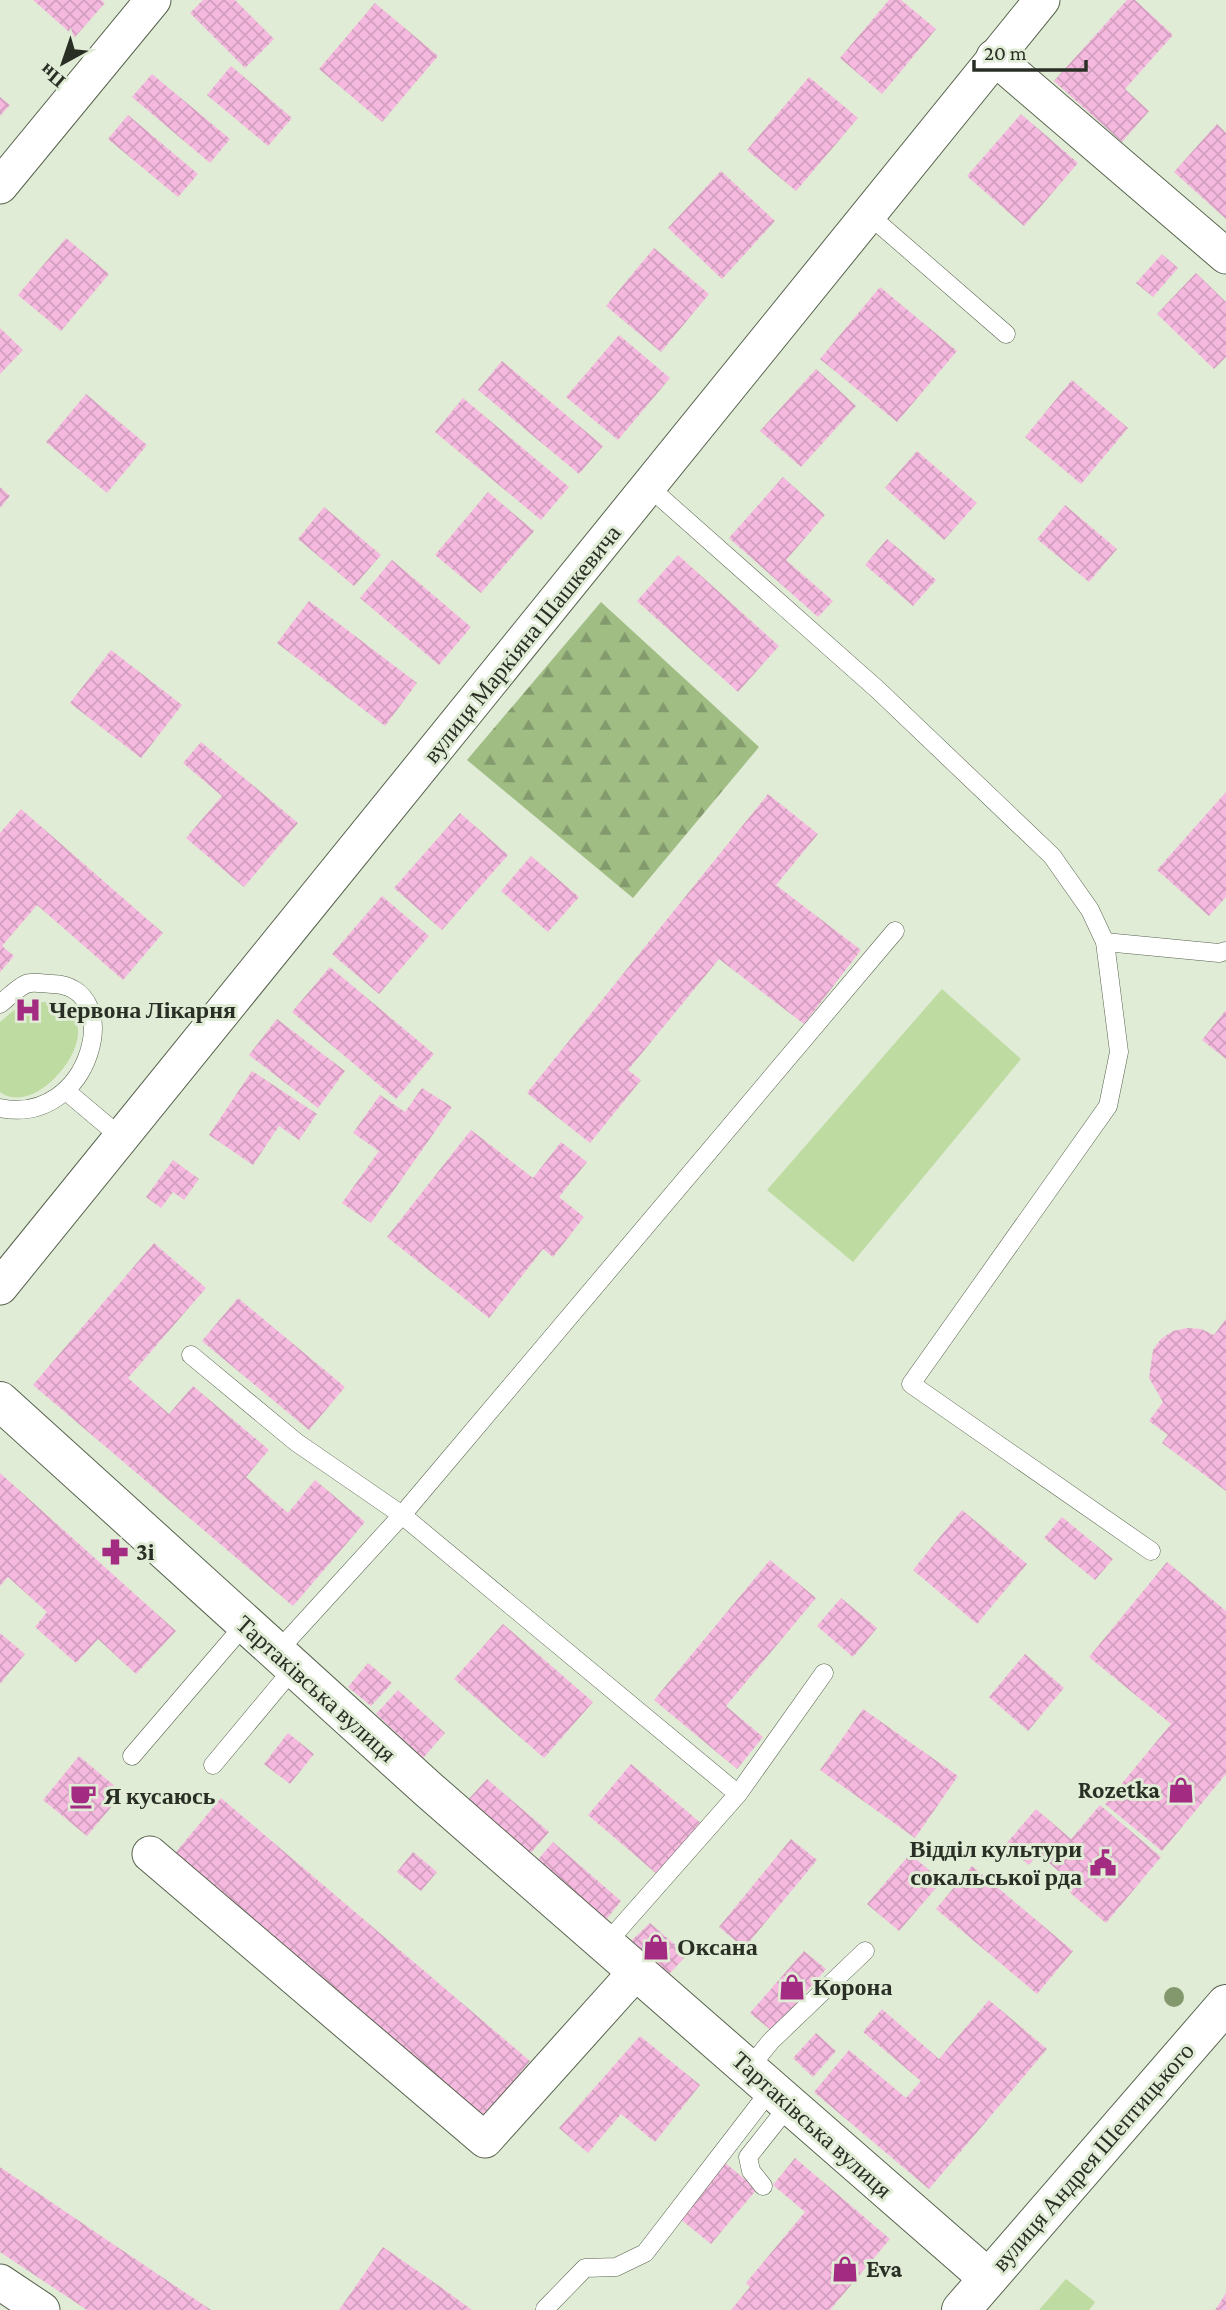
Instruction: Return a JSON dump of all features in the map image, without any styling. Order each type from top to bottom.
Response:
[{"type":"street","points":[[0,186],[153,0]]},
{"type":"street","name":"вулиця Маркіяна Шашкевича","points":[[0,1287],[123,1139],[1042,0]]},
{"type":"street","points":[[994,57],[1226,256]]},
{"type":"street","name":"Тартаківська вулиця","points":[[0,1401],[284,1661],[604,1946],[770,2086],[988,2278]]},
{"type":"street","points":[[150,1854],[485,2140],[635,1973]]},
{"type":"street","name":"вулиця Андрея Шептицького","points":[[961,2310],[1226,2004]]},
{"type":"street","points":[[0,2282],[42,2310]]},
{"type":"lane","points":[[869,215],[1006,334]]},
{"type":"lane","points":[[649,487],[878,690],[1052,856],[1090,910],[1105,942],[1119,1052],[1108,1106],[911,1384],[1151,1552]]},
{"type":"lane","points":[[213,1765],[284,1661],[402,1515],[895,931]]},
{"type":"lane","points":[[1105,942],[1219,953],[1226,951]]},
{"type":"lane","points":[[0,1004],[27,984],[60,984],[81,995],[91,1015],[94,1040],[87,1064],[66,1091],[43,1105],[16,1111],[0,1108]]},
{"type":"lane","points":[[66,1091],[123,1139]]},
{"type":"lane","points":[[191,1355],[296,1442],[402,1515],[738,1794]]},
{"type":"lane","points":[[132,1756],[245,1624]]},
{"type":"lane","points":[[604,1946],[738,1794],[824,1673]]},
{"type":"lane","points":[[763,2186],[751,2171],[748,2157],[770,2086],[771,2041],[865,1951]]},
{"type":"lane","points":[[545,2309],[585,2268],[616,2267],[645,2253],[770,2086]]},
{"type":"green space","points":[[601,602],[759,747],[633,898],[467,760]]},
{"type":"green space","points":[[942,989],[1021,1059],[853,1262],[767,1190]]},
{"type":"green space","points":[[32,1002],[50,1002],[69,1009],[78,1027],[77,1042],[63,1069],[52,1081],[39,1091],[12,1097],[0,1092],[0,1022],[13,1011]]},
{"type":"green space","points":[[1066,2279],[1095,2302],[1089,2310],[1039,2310]]},
{"type":"building","points":[[33,0],[101,0],[105,3],[75,37]]},
{"type":"building","points":[[203,0],[235,0],[274,39],[245,68],[190,13]]},
{"type":"building","points":[[889,0],[901,0],[936,29],[882,94],[840,58]]},
{"type":"building","points":[[1127,0],[1135,0],[1173,35],[1125,89],[1149,111],[1122,142],[1054,81]]},
{"type":"building","points":[[375,3],[438,56],[382,122],[319,69]]},
{"type":"building","points":[[231,66],[292,118],[268,146],[207,95]]},
{"type":"building","points":[[152,74],[230,139],[210,163],[132,97]]},
{"type":"building","points":[[809,77],[858,118],[796,191],[747,150]]},
{"type":"building","points":[[0,97],[10,105],[0,116]]},
{"type":"building","points":[[1021,114],[1078,163],[1024,226],[967,176]]},
{"type":"building","points":[[128,115],[198,174],[178,197],[108,139]]},
{"type":"building","points":[[1217,124],[1226,133],[1226,219],[1174,172]]},
{"type":"building","points":[[721,171],[775,221],[722,279],[668,228]]},
{"type":"building","points":[[66,238],[109,274],[61,331],[18,295]]},
{"type":"building","points":[[654,248],[709,294],[661,352],[606,306]]},
{"type":"building","points":[[1162,254],[1178,268],[1153,297],[1136,283]]},
{"type":"building","points":[[1196,273],[1226,302],[1226,357],[1214,369],[1157,314]]},
{"type":"building","points":[[880,287],[957,351],[897,422],[820,359]]},
{"type":"building","points":[[0,328],[23,350],[0,374]]},
{"type":"building","points":[[619,335],[670,378],[618,440],[566,397]]},
{"type":"building","points":[[502,361],[603,446],[579,474],[478,390]]},
{"type":"building","points":[[816,369],[856,406],[801,467],[760,431]]},
{"type":"building","points":[[1072,380],[1128,428],[1081,484],[1025,437]]},
{"type":"building","points":[[86,394],[147,445],[107,493],[46,442]]},
{"type":"building","points":[[463,398],[569,487],[541,520],[435,432]]},
{"type":"building","points":[[917,451],[977,503],[944,540],[885,488]]},
{"type":"building","points":[[783,477],[825,515],[786,560],[833,601],[818,617],[729,538]]},
{"type":"building","points":[[0,487],[10,496],[0,508]]},
{"type":"building","points":[[488,492],[534,531],[481,593],[435,555]]},
{"type":"building","points":[[1065,505],[1117,549],[1089,582],[1037,539]]},
{"type":"building","points":[[324,507],[381,555],[354,586],[298,539]]},
{"type":"building","points":[[887,539],[936,580],[913,606],[865,565]]},
{"type":"building","points":[[678,555],[779,646],[738,692],[637,601]]},
{"type":"building","points":[[392,560],[471,627],[439,665],[360,598]]},
{"type":"building","points":[[309,601],[417,683],[385,726],[277,643]]},
{"type":"building","points":[[111,650],[182,705],[141,758],[70,703]]},
{"type":"building","points":[[201,742],[298,823],[244,887],[186,838],[222,796],[183,763]]},
{"type":"building","points":[[1226,792],[1226,897],[1209,916],[1157,870]]},
{"type":"building","points":[[768,794],[818,834],[776,885],[861,950],[804,1024],[719,959],[628,1070],[641,1080],[590,1143],[527,1093]]},
{"type":"building","points":[[21,809],[163,933],[123,980],[37,905],[2,946],[14,956],[0,972],[0,833]]},
{"type":"building","points":[[460,813],[508,855],[442,930],[394,888]]},
{"type":"building","points":[[531,856],[579,897],[548,932],[501,891]]},
{"type":"building","points":[[382,896],[429,936],[379,994],[332,954]]},
{"type":"building","points":[[330,967],[434,1054],[396,1099],[292,1012]]},
{"type":"building","points":[[1226,1010],[1226,1059],[1202,1040]]},
{"type":"building","points":[[277,1019],[345,1071],[318,1108],[249,1055]]},
{"type":"building","points":[[252,1071],[317,1114],[299,1140],[279,1126],[253,1165],[209,1135]]},
{"type":"building","points":[[422,1088],[452,1107],[371,1223],[342,1203],[379,1151],[353,1133],[380,1095],[405,1112]]},
{"type":"building","points":[[471,1130],[533,1178],[561,1142],[587,1162],[559,1197],[584,1217],[553,1257],[543,1249],[489,1318],[387,1237]]},
{"type":"building","points":[[173,1160],[199,1179],[184,1200],[173,1192],[161,1208],[146,1197]]},
{"type":"building","points":[[154,1243],[206,1288],[128,1378],[169,1414],[193,1386],[269,1450],[246,1477],[288,1513],[315,1480],[365,1522],[293,1606],[33,1385]]},
{"type":"building","points":[[238,1298],[345,1387],[309,1430],[202,1341]]},
{"type":"building","points":[[1226,1319],[1226,1491],[1162,1443],[1168,1435],[1149,1421],[1163,1402],[1149,1378],[1153,1350],[1161,1339],[1173,1331],[1187,1328],[1201,1329],[1214,1335]]},
{"type":"building","points":[[0,1473],[176,1631],[136,1674],[98,1639],[76,1663],[35,1627],[47,1612],[8,1577],[0,1586]]},
{"type":"building","points":[[962,1510],[1027,1564],[977,1624],[913,1570]]},
{"type":"building","points":[[1062,1517],[1113,1559],[1095,1580],[1044,1538]]},
{"type":"building","points":[[770,1560],[816,1598],[726,1706],[763,1737],[737,1769],[654,1700]]},
{"type":"building","points":[[1167,1562],[1226,1611],[1226,1774],[1162,1851],[1105,1804],[1171,1724],[1089,1657]]},
{"type":"building","points":[[841,1598],[877,1628],[853,1657],[817,1626]]},
{"type":"building","points":[[503,1624],[593,1702],[544,1758],[454,1679]]},
{"type":"building","points":[[0,1633],[25,1654],[0,1684]]},
{"type":"building","points":[[1025,1654],[1064,1688],[1028,1731],[989,1697]]},
{"type":"building","points":[[368,1663],[392,1683],[371,1706],[348,1687]]},
{"type":"building","points":[[398,1690],[445,1733],[423,1758],[376,1714]]},
{"type":"building","points":[[863,1709],[958,1776],[915,1838],[820,1770]]},
{"type":"building","points":[[288,1733],[314,1754],[290,1784],[264,1764]]},
{"type":"building","name":"Я кусаюсь","points":[[79,1756],[123,1793],[87,1836],[43,1800]]},
{"type":"building","points":[[631,1764],[702,1824],[658,1875],[588,1815]]},
{"type":"building","points":[[487,1779],[549,1832],[529,1855],[467,1801]]},
{"type":"building","points":[[221,1798],[530,2061],[481,2120],[172,1857]]},
{"type":"building","name":"Відділ культури сокальської рда","points":[[1100,1805],[1161,1857],[1106,1923],[1068,1891],[1074,1884],[1038,1854],[1029,1865],[1005,1845],[1036,1809],[1071,1839]]},
{"type":"building","points":[[791,1839],[817,1860],[744,1948],[719,1927]]},
{"type":"building","points":[[553,1842],[621,1901],[605,1921],[536,1862]]},
{"type":"building","points":[[413,1852],[437,1872],[421,1891],[397,1872]]},
{"type":"building","points":[[910,1854],[942,1881],[899,1931],[867,1904]]},
{"type":"building","points":[[972,1866],[1073,1951],[1037,1994],[936,1909]]},
{"type":"building","name":"Оксана","points":[[650,1923],[687,1955],[670,1973],[652,1970],[637,1958],[632,1940]]},
{"type":"building","name":"Корона","points":[[804,1951],[826,1969],[772,2031],[750,2013]]},
{"type":"building","points":[[989,2000],[1047,2049],[929,2189],[814,2092],[849,2050],[906,2098],[921,2081],[863,2032],[882,2009],[939,2059]]},
{"type":"building","points":[[816,2033],[836,2051],[813,2077],[793,2058]]},
{"type":"building","points":[[640,2036],[700,2085],[655,2142],[621,2114],[588,2153],[559,2128]]},
{"type":"building","points":[[795,2158],[890,2239],[830,2310],[731,2310],[750,2287],[746,2283],[805,2212],[773,2185]]},
{"type":"building","points":[[724,2162],[757,2189],[711,2244],[679,2218]]},
{"type":"building","points":[[0,2167],[211,2310],[87,2310],[0,2252]]},
{"type":"building","points":[[383,2247],[442,2288],[472,2310],[339,2310]]},
{"type":"building","points":[[1226,2293],[1226,2310],[1215,2310]]},
{"type":"place","name":"Червона Лікарня","points":[[28,1010]]},
{"type":"place","name":"3і","points":[[115,1552]]},
{"type":"place","name":"Rozetka","points":[[1181,1790]]},
{"type":"place","name":"Я кусаюсь","points":[[83,1796]]},
{"type":"place","name":"Відділ культури сокальської рда","points":[[1103,1863]]},
{"type":"place","name":"Оксана","points":[[656,1947]]},
{"type":"place","name":"Корона","points":[[792,1987]]},
{"type":"place","name":"Eva","points":[[845,2269]]}]
